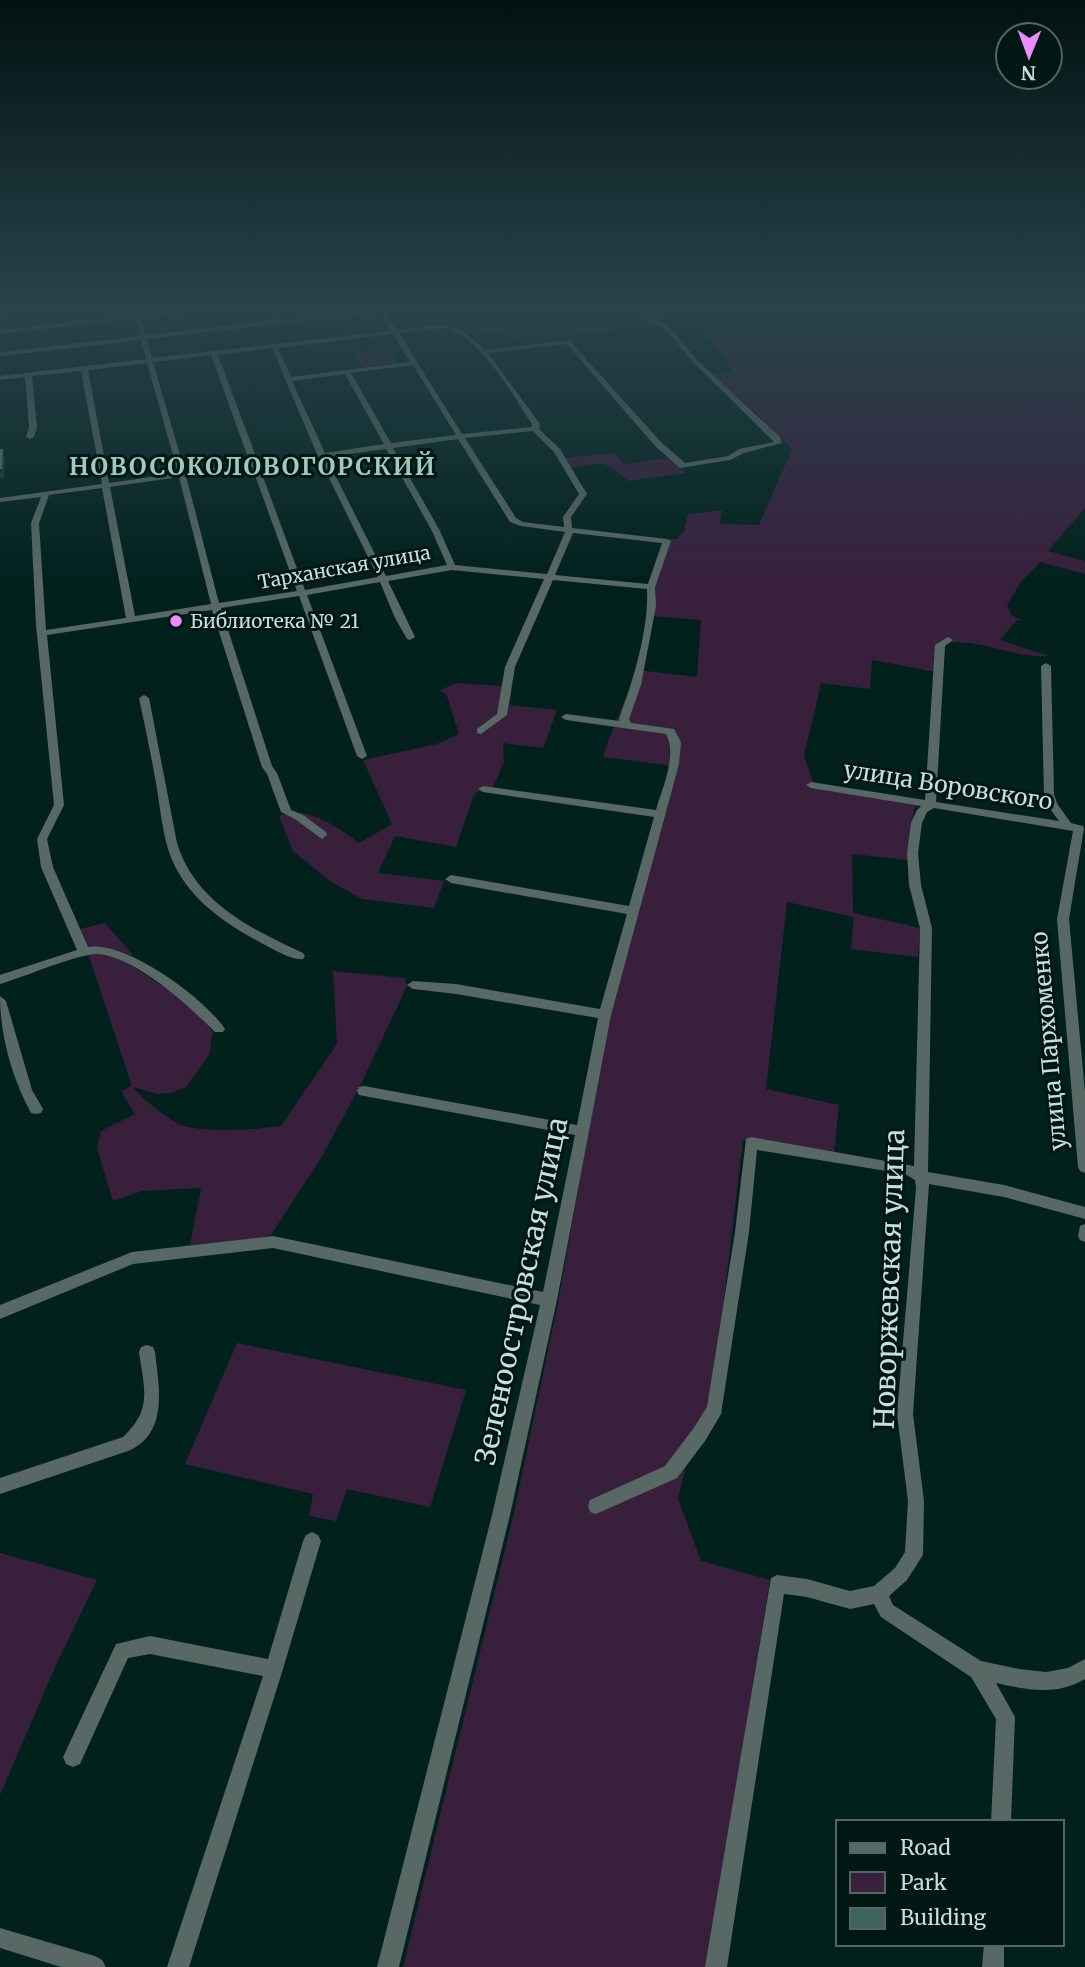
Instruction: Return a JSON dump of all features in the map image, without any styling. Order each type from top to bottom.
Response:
[{"type":"street","points":[[30,397],[33,427],[30,437]]},
{"type":"street","points":[[89,397],[131,620]]},
{"type":"street","points":[[160,397],[216,606],[267,767],[272,773],[286,812],[299,817],[322,835]]},
{"type":"street","points":[[230,397],[362,757]]},
{"type":"street","points":[[297,397],[322,456],[382,579],[397,618],[410,636]]},
{"type":"street","points":[[361,397],[435,529],[452,566]]},
{"type":"street","points":[[436,397],[513,520],[521,524],[667,541],[651,587],[652,606],[636,685],[624,719],[627,725]]},
{"type":"street","points":[[481,731],[502,715],[510,667],[568,530],[567,517],[582,492],[557,452],[535,429],[536,424],[516,397]]},
{"type":"street","points":[[617,397],[658,444],[683,466],[730,458],[742,451],[778,443],[757,417],[735,397]]},
{"type":"street","points":[[0,500],[461,436],[535,429]]},
{"type":"street","points":[[46,494],[35,523],[59,805],[42,839],[47,867],[84,953]]},
{"type":"street","name":"Тарханская улица","points":[[44,633],[302,593],[452,566],[651,587]]},
{"type":"street","name":"Новоржевская улица","points":[[878,1594],[901,1574],[914,1555],[916,1502],[905,1414],[923,1188],[921,1177],[926,928],[917,899],[914,831],[922,810],[930,806],[940,645],[948,640]]},
{"type":"street","points":[[1045,666],[1049,795],[1053,806],[1077,826]]},
{"type":"street","points":[[144,698],[163,789],[166,824],[178,862],[197,889],[224,915],[248,932],[299,956]]},
{"type":"street","name":"Зеленоостровская улица","points":[[388,1967],[501,1515],[549,1300],[605,1015],[674,764],[674,734],[664,729],[566,717]]},
{"type":"street","name":"улица Воровского","points":[[811,785],[930,806],[1077,826]]},
{"type":"street","points":[[483,789],[659,814]]},
{"type":"street","name":"улица Пархоменко","points":[[1077,826],[1079,876],[1063,919],[1085,1167]]},
{"type":"street","points":[[451,879],[634,911]]},
{"type":"street","points":[[0,980],[97,950],[135,963],[195,1004],[219,1028]]},
{"type":"street","points":[[413,985],[456,989],[605,1015]]},
{"type":"street","points":[[0,1001],[26,1091],[36,1109]]},
{"type":"street","points":[[364,1091],[581,1131]]},
{"type":"street","points":[[596,1506],[671,1472],[715,1409],[742,1232],[751,1143],[908,1169],[921,1177],[1004,1191],[1085,1213]]},
{"type":"street","points":[[1085,1230],[1085,1236]]},
{"type":"street","points":[[0,1312],[132,1258],[273,1242],[549,1300]]},
{"type":"street","points":[[0,1486],[128,1443],[145,1430],[153,1404],[147,1352]]},
{"type":"street","points":[[178,1967],[274,1669],[312,1541]]},
{"type":"street","points":[[716,1967],[777,1584],[807,1588],[850,1600],[878,1594],[887,1611],[978,1670],[1045,1683],[1077,1674],[1085,1668]]},
{"type":"street","points":[[73,1757],[104,1684],[122,1650],[150,1645],[274,1669]]},
{"type":"street","points":[[978,1670],[1006,1717],[1001,1820]]},
{"type":"street","points":[[0,1938],[95,1967]]},
{"type":"street","points":[[993,1967],[994,1946]]},
{"type":"green space","points":[[737,397],[1085,397],[1085,508],[1048,551],[1085,561],[1085,574],[1040,562],[1021,582],[1007,605],[1011,615],[1021,620],[1016,621],[1000,640],[1049,656],[1023,655],[972,643],[946,643],[936,672],[872,660],[870,689],[821,683],[804,756],[813,782],[920,803],[914,809],[908,860],[852,854],[853,913],[920,928],[918,957],[851,949],[854,917],[787,902],[766,1089],[839,1105],[834,1154],[743,1140],[711,1408],[685,1469],[678,1499],[701,1561],[770,1580],[707,1967],[403,1967],[513,1517],[558,1303],[609,1015],[675,773],[666,765],[603,757],[637,670],[697,677],[701,620],[651,616],[650,590],[669,539],[677,539],[684,531],[688,514],[722,510],[720,524],[759,525],[792,449]]},
{"type":"green space","points":[[614,453],[624,464],[669,458],[685,473],[628,481],[607,465],[570,468],[564,458]]},
{"type":"green space","points":[[457,683],[512,687],[510,705],[557,710],[543,748],[503,743],[504,762],[493,787],[481,788],[474,795],[456,847],[395,836],[378,873],[444,881],[434,908],[362,899],[330,881],[293,851],[279,816],[290,813],[311,815],[331,824],[359,843],[392,824],[363,760],[437,744],[459,734],[447,696],[440,690]]},
{"type":"green space","points":[[105,923],[132,954],[129,964],[191,1005],[213,1032],[209,1055],[186,1087],[171,1093],[157,1094],[133,1087],[149,1103],[184,1126],[232,1130],[281,1126],[337,1044],[333,971],[405,978],[407,986],[359,1088],[321,1158],[271,1235],[256,1239],[190,1245],[201,1188],[142,1191],[113,1201],[97,1149],[101,1131],[135,1114],[121,1091],[132,1086],[80,929]]},
{"type":"green space","points":[[237,1343],[466,1390],[430,1507],[347,1489],[336,1521],[309,1516],[313,1494],[185,1464]]},
{"type":"green space","points":[[0,1553],[97,1580],[56,1665],[0,1795]]},
{"type":"place","name":"Библиотека № 21","points":[[176,621]]},
{"type":"district","name":"НОВОСОКОЛОВОГОРСКИЙ","points":[[253,466]]}]
